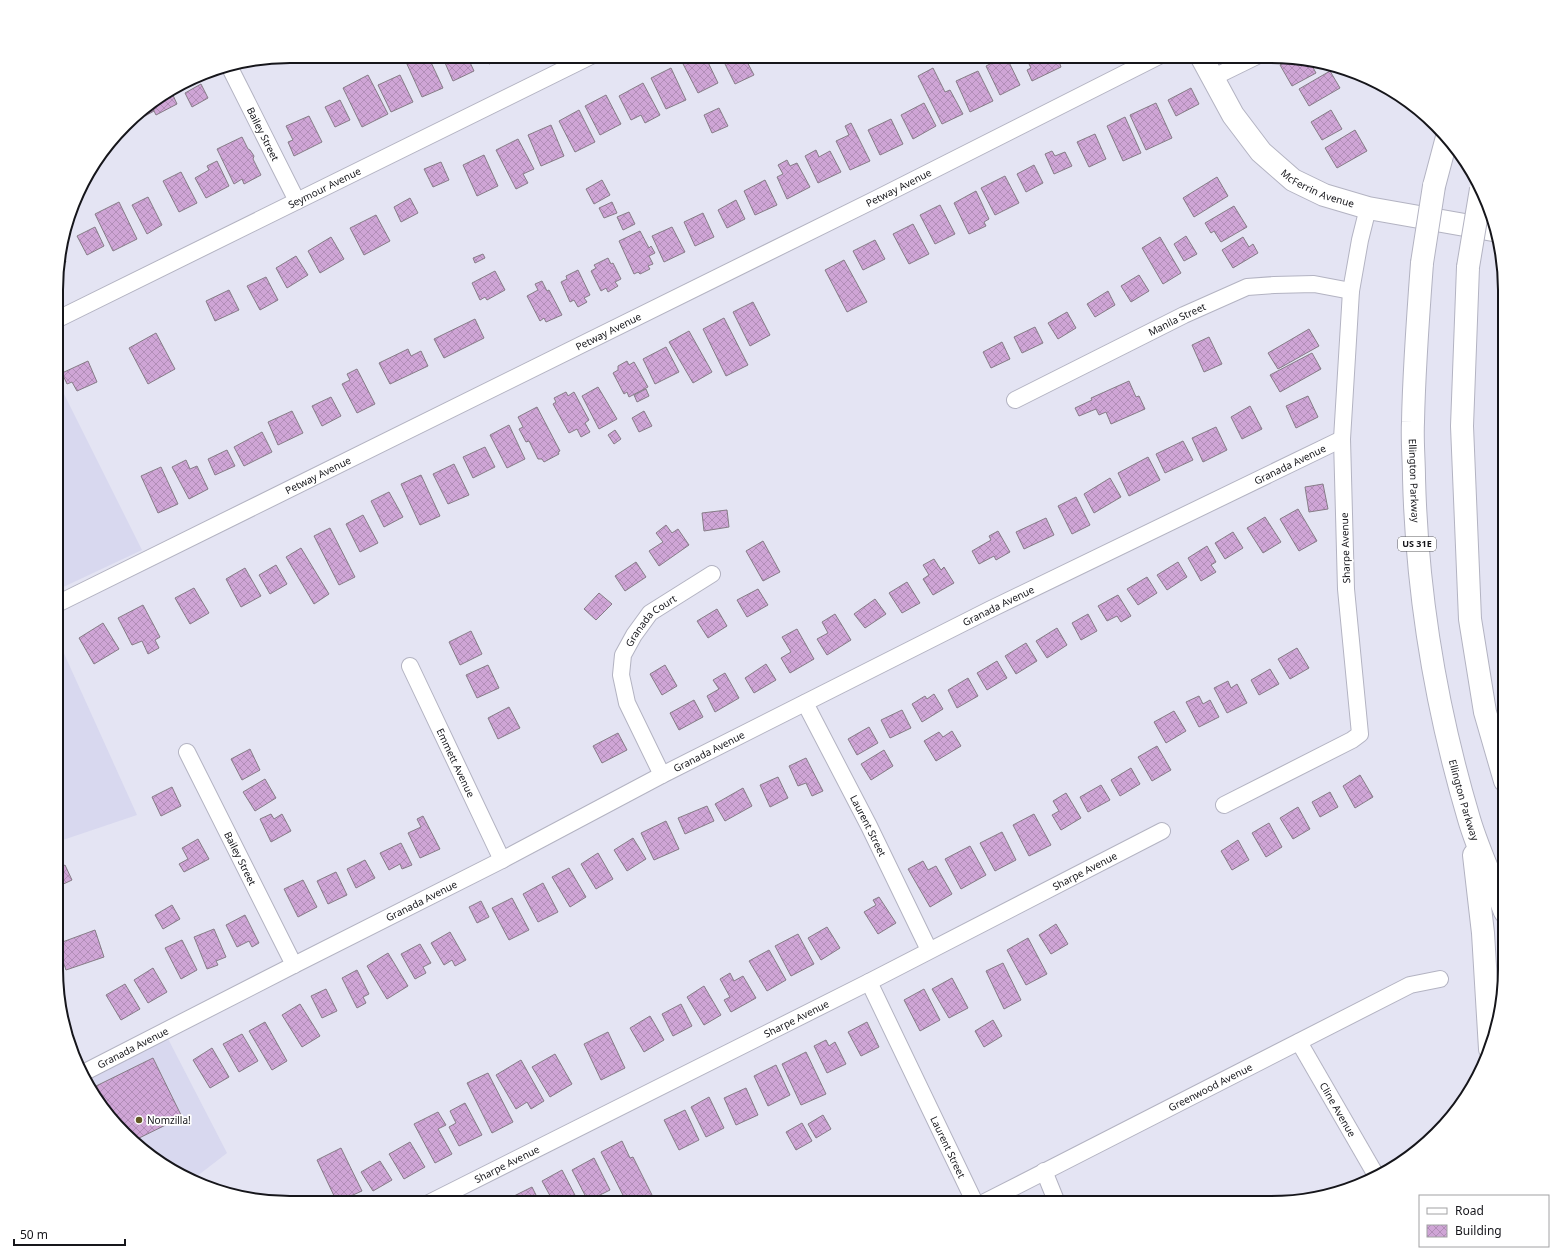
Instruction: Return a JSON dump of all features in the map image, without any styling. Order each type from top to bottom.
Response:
[{"type":"main road","name":"McFerrin Avenue","points":[[1204,63],[1233,115],[1261,152],[1293,180],[1324,195],[1368,208],[1490,229]]},
{"type":"main road","name":"Ellington Parkway","points":[[1445,144],[1434,186],[1422,263],[1415,346],[1412,424],[1416,527],[1429,645],[1449,744],[1470,820],[1498,896]]},
{"type":"main road","points":[[1479,198],[1468,267],[1462,426],[1470,619],[1485,712],[1498,757]]},
{"type":"main road","points":[[1470,820],[1484,933],[1489,1031]]},
{"type":"street","name":"Seymour Avenue","points":[[63,317],[577,63]]},
{"type":"street","name":"Petway Avenue","points":[[63,601],[876,199],[1145,63]]},
{"type":"street","points":[[1212,78],[1243,63]]},
{"type":"street","name":"Bailey Street","points":[[231,71],[297,201]]},
{"type":"street","name":"Sharpe Avenue","points":[[1224,805],[1352,740],[1360,734],[1346,588],[1342,439],[1351,291],[1360,240],[1368,208]]},
{"type":"street","name":"Manila Street","points":[[1015,400],[1184,315],[1247,287],[1314,284],[1351,291]]},
{"type":"street","name":"Granada Avenue","points":[[87,1071],[502,860],[662,775],[998,605],[1342,439]]},
{"type":"street","name":"Granada Court","points":[[662,775],[627,703],[621,675],[623,655],[634,634],[650,613],[712,574]]},
{"type":"street","name":"Emmett Avenue","points":[[410,666],[502,860]]},
{"type":"street","name":"Laurent Street","points":[[805,703],[869,826],[929,950]]},
{"type":"street","name":"Bailey Street","points":[[187,752],[294,965]]},
{"type":"street","name":"Sharpe Avenue","points":[[442,1196],[870,982],[929,950],[1162,831]]},
{"type":"street","name":"Greenwood Avenue","points":[[996,1196],[1410,985],[1440,979]]},
{"type":"street","name":"Laurent Street","points":[[870,982],[972,1196]]},
{"type":"street","name":"Cline Avenue","points":[[1299,1042],[1373,1172]]},
{"type":"street","points":[[1044,1171],[1054,1196]]},
{"type":"shaded area","points":[[63,392],[142,550],[63,587]]},
{"type":"shaded area","points":[[63,651],[137,815],[63,840]]},
{"type":"shaded area","points":[[164,1031],[227,1153],[197,1176],[176,1166],[140,1140],[129,1130],[101,1095],[87,1071]]},
{"type":"building","points":[[406,63],[431,63],[443,88],[422,97]]},
{"type":"building","points":[[445,63],[470,63],[474,71],[453,81]]},
{"type":"building","points":[[683,63],[708,63],[718,83],[698,93]]},
{"type":"building","points":[[724,63],[748,63],[754,75],[735,84]]},
{"type":"building","points":[[992,63],[1009,63],[1020,85],[1000,95],[986,66]]},
{"type":"building","points":[[1028,63],[1060,63],[1061,67],[1032,81],[1027,70],[1031,68]]},
{"type":"building","points":[[1286,63],[1312,67],[1316,73],[1292,86],[1280,65]]},
{"type":"building","points":[[671,68],[686,100],[666,109],[651,78]]},
{"type":"building","points":[[933,68],[945,92],[950,90],[963,114],[942,124],[918,76]]},
{"type":"building","points":[[978,71],[993,101],[970,112],[956,81]]},
{"type":"building","points":[[1330,71],[1340,88],[1309,106],[1299,89]]},
{"type":"building","points":[[368,75],[388,114],[362,127],[343,88]]},
{"type":"building","points":[[400,75],[413,102],[391,112],[378,85]]},
{"type":"building","points":[[643,83],[660,115],[645,123],[641,115],[631,120],[619,96]]},
{"type":"building","points":[[201,84],[208,98],[192,107],[185,93]]},
{"type":"building","points":[[1191,88],[1199,104],[1176,116],[1168,100]]},
{"type":"building","points":[[173,95],[177,104],[156,115],[153,109]]},
{"type":"building","points":[[606,95],[621,124],[600,135],[585,106]]},
{"type":"building","points":[[340,100],[350,120],[335,127],[325,107]]},
{"type":"building","points":[[924,103],[936,126],[913,139],[901,115]]},
{"type":"building","points":[[1156,103],[1172,138],[1146,150],[1130,115]]},
{"type":"building","points":[[719,108],[728,126],[712,133],[704,115]]},
{"type":"building","points":[[153,109],[154,111],[145,115]]},
{"type":"building","points":[[579,110],[595,142],[575,152],[559,121]]},
{"type":"building","points":[[1331,110],[1342,129],[1322,140],[1311,122]]},
{"type":"building","points":[[309,116],[322,142],[294,156],[288,142],[293,140],[286,126]]},
{"type":"building","points":[[1125,117],[1141,153],[1123,161],[1107,126]]},
{"type":"building","points":[[891,119],[903,144],[880,155],[868,130]]},
{"type":"building","points":[[851,123],[870,161],[850,170],[836,141],[849,135],[845,126]]},
{"type":"building","points":[[551,125],[564,156],[541,166],[528,135]]},
{"type":"building","points":[[1355,130],[1367,151],[1337,168],[1325,148]]},
{"type":"building","points":[[1095,134],[1106,159],[1089,167],[1077,142]]},
{"type":"building","points":[[242,137],[248,149],[254,156],[253,159],[261,175],[244,184],[242,179],[234,184],[217,149]]},
{"type":"building","points":[[518,139],[534,169],[523,174],[528,183],[516,189],[496,150]]},
{"type":"building","points":[[816,150],[819,157],[830,151],[841,172],[818,183],[805,156]]},
{"type":"building","points":[[1052,151],[1055,156],[1065,152],[1072,166],[1054,174],[1045,154]]},
{"type":"building","points":[[484,155],[498,186],[477,196],[463,165]]},
{"type":"building","points":[[787,160],[790,166],[797,163],[810,187],[787,199],[777,177],[783,174],[778,165]]},
{"type":"building","points":[[217,161],[229,186],[206,198],[195,178],[209,170],[207,166]]},
{"type":"building","points":[[441,162],[449,180],[433,187],[424,169]]},
{"type":"building","points":[[1034,165],[1043,183],[1026,192],[1017,174]]},
{"type":"building","points":[[181,172],[197,203],[179,212],[163,181]]},
{"type":"building","points":[[1005,176],[1019,203],[995,215],[981,188]]},
{"type":"building","points":[[1217,177],[1228,196],[1194,217],[1183,198]]},
{"type":"building","points":[[602,180],[610,195],[594,204],[586,189]]},
{"type":"building","points":[[765,180],[777,205],[755,215],[744,191]]},
{"type":"building","points":[[976,191],[989,219],[984,222],[986,226],[969,234],[954,203]]},
{"type":"building","points":[[148,197],[162,225],[147,234],[132,205]]},
{"type":"building","points":[[410,198],[418,213],[401,222],[394,207]]},
{"type":"building","points":[[736,200],[745,219],[727,228],[718,210]]},
{"type":"building","points":[[119,202],[137,239],[113,251],[95,214]]},
{"type":"building","points":[[612,202],[617,213],[604,218],[599,208]]},
{"type":"building","points":[[940,205],[955,234],[935,244],[920,215]]},
{"type":"building","points":[[1234,206],[1247,227],[1221,242],[1214,231],[1211,233],[1205,223]]},
{"type":"building","points":[[629,212],[635,224],[623,230],[617,217]]},
{"type":"building","points":[[703,213],[714,237],[695,246],[684,222]]},
{"type":"building","points":[[376,215],[390,241],[364,255],[350,228]]},
{"type":"building","points":[[913,224],[929,254],[909,264],[893,234]]},
{"type":"building","points":[[95,227],[104,246],[87,255],[77,236]]},
{"type":"building","points":[[672,227],[685,252],[664,262],[652,236]]},
{"type":"building","points":[[640,231],[649,248],[651,246],[655,253],[649,256],[653,264],[648,266],[650,269],[640,274],[638,272],[634,274],[619,241]]},
{"type":"building","points":[[1186,236],[1197,254],[1184,261],[1174,244]]},
{"type":"building","points":[[331,237],[344,259],[320,273],[308,251]]},
{"type":"building","points":[[1160,237],[1181,273],[1163,284],[1142,248]]},
{"type":"building","points":[[1243,237],[1249,247],[1253,244],[1258,253],[1233,268],[1222,250]]},
{"type":"building","points":[[875,240],[885,259],[863,270],[853,251]]},
{"type":"building","points":[[483,254],[485,258],[475,263],[473,258]]},
{"type":"building","points":[[296,256],[308,275],[287,288],[276,268]]},
{"type":"building","points":[[608,258],[611,264],[613,263],[621,279],[615,282],[618,286],[608,292],[606,288],[601,291],[591,271],[596,268],[594,265]]},
{"type":"building","points":[[844,260],[867,302],[847,312],[825,270]]},
{"type":"building","points":[[578,270],[590,295],[584,298],[587,302],[578,307],[574,300],[570,302],[561,282],[567,279],[566,276]]},
{"type":"building","points":[[495,271],[505,290],[487,300],[485,297],[480,300],[472,283]]},
{"type":"building","points":[[1139,275],[1149,291],[1131,302],[1121,286]]},
{"type":"building","points":[[266,277],[278,300],[260,310],[247,286]]},
{"type":"building","points":[[542,281],[547,291],[549,290],[562,315],[546,322],[544,318],[540,321],[527,296],[538,290],[535,284]]},
{"type":"building","points":[[229,290],[239,310],[215,321],[206,301]]},
{"type":"building","points":[[1108,291],[1115,305],[1095,317],[1087,304]]},
{"type":"building","points":[[753,302],[770,335],[750,346],[733,312]]},
{"type":"building","points":[[1067,312],[1076,328],[1058,339],[1048,323]]},
{"type":"building","points":[[724,318],[748,365],[726,376],[703,329]]},
{"type":"building","points":[[475,319],[484,338],[444,358],[434,339]]},
{"type":"building","points":[[1035,327],[1043,343],[1022,353],[1014,337]]},
{"type":"building","points":[[1309,329],[1319,346],[1278,369],[1268,353]]},
{"type":"building","points":[[689,331],[712,372],[693,383],[669,342]]},
{"type":"building","points":[[156,333],[175,369],[148,384],[129,348]]},
{"type":"building","points":[[1209,337],[1222,364],[1204,372],[1192,345]]},
{"type":"building","points":[[1002,342],[1010,359],[991,368],[983,352]]},
{"type":"building","points":[[666,347],[679,372],[655,384],[643,359]]},
{"type":"building","points":[[408,349],[411,356],[421,351],[428,366],[390,384],[379,363]]},
{"type":"building","points":[[1312,353],[1321,369],[1280,392],[1270,375]]},
{"type":"building","points":[[88,361],[97,382],[77,391],[72,382],[67,384],[63,373]]},
{"type":"building","points":[[627,361],[629,365],[634,362],[648,387],[629,397],[627,392],[624,394],[613,373],[618,370],[618,366]]},
{"type":"building","points":[[357,369],[375,404],[357,413],[342,384],[350,380],[347,374]]},
{"type":"building","points":[[1129,381],[1136,397],[1139,396],[1145,409],[1111,424],[1106,412],[1099,415],[1096,409],[1079,416],[1075,408],[1092,400],[1091,398]]},
{"type":"building","points":[[598,387],[617,419],[599,429],[582,396]]},
{"type":"building","points":[[646,389],[649,396],[637,402],[634,395]]},
{"type":"building","points":[[566,392],[568,396],[574,392],[589,420],[585,423],[590,432],[581,437],[577,429],[569,433],[553,404],[556,402],[554,398]]},
{"type":"building","points":[[1308,396],[1318,417],[1296,428],[1286,406]]},
{"type":"building","points":[[331,397],[341,416],[322,426],[312,406]]},
{"type":"building","points":[[1250,406],[1262,429],[1242,439],[1231,417]]},
{"type":"building","points":[[537,407],[560,451],[558,452],[559,454],[544,462],[542,459],[538,459],[529,441],[526,442],[519,429],[523,427],[518,417]]},
{"type":"building","points":[[292,411],[303,433],[278,445],[268,422]]},
{"type":"building","points":[[644,411],[652,426],[639,432],[632,418]]},
{"type":"building","points":[[509,425],[525,459],[507,468],[490,435]]},
{"type":"building","points":[[1216,427],[1227,450],[1203,462],[1192,438]]},
{"type":"building","points":[[615,430],[621,439],[614,444],[608,435]]},
{"type":"building","points":[[262,432],[272,452],[244,466],[234,447]]},
{"type":"building","points":[[1183,441],[1193,460],[1165,473],[1156,454]]},
{"type":"building","points":[[485,447],[495,467],[473,478],[463,457]]},
{"type":"building","points":[[227,450],[235,466],[215,475],[208,459]]},
{"type":"building","points":[[1148,457],[1160,480],[1129,496],[1118,473]]},
{"type":"building","points":[[186,460],[190,469],[197,466],[208,489],[189,499],[172,467]]},
{"type":"building","points":[[454,464],[469,495],[448,504],[433,474]]},
{"type":"building","points":[[161,467],[178,504],[158,513],[141,476]]},
{"type":"building","points":[[421,475],[440,516],[420,525],[401,484]]},
{"type":"building","points":[[1110,478],[1121,497],[1094,513],[1084,494]]},
{"type":"building","points":[[1323,484],[1328,509],[1309,512],[1305,487]]},
{"type":"building","points":[[389,492],[403,517],[384,527],[371,501]]},
{"type":"building","points":[[1076,497],[1090,525],[1072,534],[1058,506]]},
{"type":"building","points":[[1298,509],[1317,541],[1299,551],[1280,519]]},
{"type":"building","points":[[727,510],[729,527],[704,531],[702,513]]},
{"type":"building","points":[[363,515],[378,543],[360,552],[346,524]]},
{"type":"building","points":[[1265,517],[1281,542],[1263,553],[1247,528]]},
{"type":"building","points":[[1046,518],[1054,535],[1024,549],[1016,532]]},
{"type":"building","points":[[666,525],[672,533],[678,529],[689,545],[659,566],[649,551],[663,542],[656,533]]},
{"type":"building","points":[[330,528],[355,577],[339,585],[314,536]]},
{"type":"building","points":[[998,531],[1010,552],[996,560],[994,556],[979,564],[972,551],[991,540],[989,536]]},
{"type":"building","points":[[1233,532],[1243,548],[1225,559],[1215,543]]},
{"type":"building","points":[[763,541],[780,572],[763,581],[746,551]]},
{"type":"building","points":[[1207,546],[1216,562],[1211,565],[1216,572],[1201,581],[1188,558]]},
{"type":"building","points":[[301,548],[329,594],[314,604],[286,557]]},
{"type":"building","points":[[934,559],[941,570],[944,567],[954,583],[933,595],[923,579],[929,575],[923,565]]},
{"type":"building","points":[[636,562],[646,577],[625,591],[615,576]]},
{"type":"building","points":[[1178,562],[1187,577],[1167,590],[1157,575]]},
{"type":"building","points":[[276,565],[287,584],[270,594],[259,575]]},
{"type":"building","points":[[245,568],[261,596],[241,607],[226,579]]},
{"type":"building","points":[[1147,577],[1157,593],[1138,605],[1127,589]]},
{"type":"building","points":[[907,582],[920,603],[902,613],[889,593]]},
{"type":"building","points":[[194,588],[209,613],[190,624],[175,598]]},
{"type":"building","points":[[758,589],[768,605],[747,617],[737,600]]},
{"type":"building","points":[[599,593],[612,604],[596,620],[584,609]]},
{"type":"building","points":[[1118,595],[1131,616],[1121,622],[1117,616],[1107,621],[1098,606]]},
{"type":"building","points":[[875,599],[886,614],[865,628],[854,614]]},
{"type":"building","points":[[143,605],[160,637],[155,640],[159,648],[148,654],[142,641],[132,645],[118,618]]},
{"type":"building","points":[[717,609],[727,626],[708,638],[697,621]]},
{"type":"building","points":[[835,614],[851,640],[827,655],[817,639],[828,633],[822,622]]},
{"type":"building","points":[[1088,614],[1097,631],[1081,640],[1072,623]]},
{"type":"building","points":[[103,623],[119,649],[94,664],[79,638]]},
{"type":"building","points":[[1057,628],[1067,645],[1047,658],[1036,641]]},
{"type":"building","points":[[797,629],[814,659],[790,673],[781,658],[791,652],[782,637]]},
{"type":"building","points":[[471,631],[482,654],[460,665],[449,642]]},
{"type":"building","points":[[1026,643],[1037,661],[1016,674],[1005,656]]},
{"type":"building","points":[[1297,648],[1309,668],[1290,679],[1278,659]]},
{"type":"building","points":[[997,661],[1007,678],[987,690],[977,673]]},
{"type":"building","points":[[766,664],[776,680],[754,693],[745,678]]},
{"type":"building","points":[[488,665],[499,688],[477,698],[466,675]]},
{"type":"building","points":[[665,665],[677,686],[662,695],[650,674]]},
{"type":"building","points":[[1270,669],[1279,684],[1259,695],[1251,680]]},
{"type":"building","points":[[725,673],[739,698],[715,712],[707,696],[719,689],[713,680]]},
{"type":"building","points":[[968,678],[978,696],[957,708],[948,690]]},
{"type":"building","points":[[1228,681],[1231,688],[1237,684],[1247,703],[1227,713],[1214,688]]},
{"type":"building","points":[[934,694],[943,709],[922,722],[912,704],[925,696],[927,699]]},
{"type":"building","points":[[1199,696],[1203,704],[1210,700],[1219,717],[1199,727],[1186,702]]},
{"type":"building","points":[[694,700],[703,717],[679,730],[670,713]]},
{"type":"building","points":[[509,707],[520,728],[498,739],[488,718]]},
{"type":"building","points":[[902,710],[911,728],[890,738],[881,720]]},
{"type":"building","points":[[1174,711],[1186,731],[1166,743],[1154,722]]},
{"type":"building","points":[[869,727],[878,743],[857,755],[848,739]]},
{"type":"building","points":[[952,731],[961,746],[936,761],[924,741],[939,732],[943,737]]},
{"type":"building","points":[[618,733],[627,750],[602,763],[593,746]]},
{"type":"building","points":[[1157,746],[1171,770],[1152,781],[1138,757]]},
{"type":"building","points":[[250,749],[260,770],[242,780],[231,759]]},
{"type":"building","points":[[884,750],[893,766],[871,780],[861,764]]},
{"type":"building","points":[[806,758],[823,791],[812,796],[806,783],[798,786],[789,766]]},
{"type":"building","points":[[1131,768],[1140,784],[1120,796],[1111,780]]},
{"type":"building","points":[[1360,775],[1373,797],[1355,808],[1343,786]]},
{"type":"building","points":[[778,777],[788,798],[770,807],[760,785]]},
{"type":"building","points":[[265,779],[276,798],[255,811],[243,792]]},
{"type":"building","points":[[1101,785],[1110,800],[1088,812],[1080,797]]},
{"type":"building","points":[[172,787],[181,806],[161,816],[152,797]]},
{"type":"building","points":[[743,788],[752,806],[725,821],[715,804]]},
{"type":"building","points":[[1330,792],[1338,807],[1320,817],[1312,802]]},
{"type":"building","points":[[1066,793],[1081,818],[1061,830],[1052,815],[1059,811],[1053,801]]},
{"type":"building","points":[[707,806],[714,821],[685,834],[678,818]]},
{"type":"building","points":[[1298,807],[1310,829],[1293,839],[1280,818]]},
{"type":"building","points":[[271,814],[274,819],[282,814],[291,831],[271,842],[260,819]]},
{"type":"building","points":[[1034,814],[1051,845],[1029,856],[1013,825]]},
{"type":"building","points":[[423,816],[440,849],[420,858],[408,833],[421,827],[417,819]]},
{"type":"building","points":[[666,821],[679,849],[654,860],[641,833]]},
{"type":"building","points":[[1269,823],[1282,847],[1266,857],[1252,833]]},
{"type":"building","points":[[1002,832],[1016,860],[995,871],[980,843]]},
{"type":"building","points":[[633,838],[646,859],[627,871],[614,850]]},
{"type":"building","points":[[198,839],[209,859],[184,872],[179,864],[188,859],[182,848]]},
{"type":"building","points":[[1238,840],[1249,860],[1232,870],[1221,851]]},
{"type":"building","points":[[401,843],[412,865],[402,869],[400,864],[389,870],[380,853]]},
{"type":"building","points":[[970,846],[986,875],[961,889],[945,859]]},
{"type":"building","points":[[598,853],[613,879],[596,889],[581,864]]},
{"type":"building","points":[[365,860],[375,878],[356,888],[347,869]]},
{"type":"building","points":[[923,861],[928,870],[936,866],[952,894],[930,907],[908,869]]},
{"type":"building","points":[[65,865],[72,880],[63,884],[63,866]]},
{"type":"building","points":[[569,868],[586,897],[570,907],[552,877]]},
{"type":"building","points":[[336,872],[347,895],[328,904],[317,881]]},
{"type":"building","points":[[303,880],[317,907],[298,917],[284,889]]},
{"type":"building","points":[[543,883],[558,912],[538,922],[523,894]]},
{"type":"building","points":[[879,897],[896,923],[878,934],[864,912],[876,905],[873,900]]},
{"type":"building","points":[[512,898],[529,930],[509,940],[492,908]]},
{"type":"building","points":[[481,901],[489,917],[477,923],[469,907]]},
{"type":"building","points":[[172,905],[180,919],[163,929],[155,915]]},
{"type":"building","points":[[245,915],[259,943],[252,947],[249,941],[237,947],[226,925]]},
{"type":"building","points":[[1056,924],[1068,944],[1051,954],[1039,935]]},
{"type":"building","points":[[827,927],[840,948],[821,960],[808,938]]},
{"type":"building","points":[[214,929],[226,957],[216,961],[218,965],[207,969],[194,937]]},
{"type":"building","points":[[95,930],[104,957],[66,970],[63,961],[63,942]]},
{"type":"building","points":[[450,932],[466,960],[455,966],[452,960],[444,965],[431,943]]},
{"type":"building","points":[[798,934],[814,964],[791,976],[775,946]]},
{"type":"building","points":[[1028,938],[1047,974],[1026,985],[1007,950]]},
{"type":"building","points":[[182,940],[197,970],[181,979],[165,948]]},
{"type":"building","points":[[420,944],[431,963],[423,967],[426,973],[415,979],[401,954]]},
{"type":"building","points":[[769,950],[786,980],[767,991],[749,961]]},
{"type":"building","points":[[388,953],[408,986],[387,999],[367,966]]},
{"type":"building","points":[[1003,963],[1021,1000],[1004,1009],[986,971]]},
{"type":"building","points":[[153,968],[167,992],[148,1003],[134,980]]},
{"type":"building","points":[[357,970],[369,994],[363,997],[366,1003],[357,1008],[342,978]]},
{"type":"building","points":[[730,973],[734,981],[743,976],[756,998],[731,1012],[724,1000],[730,997],[720,979]]},
{"type":"building","points":[[952,978],[968,1008],[949,1018],[932,989]]},
{"type":"building","points":[[125,984],[140,1009],[121,1020],[106,995]]},
{"type":"building","points":[[704,986],[721,1015],[704,1025],[687,997]]},
{"type":"building","points":[[326,989],[337,1011],[322,1018],[311,996]]},
{"type":"building","points":[[924,989],[940,1020],[920,1031],[904,1000]]},
{"type":"building","points":[[300,1004],[320,1036],[302,1047],[282,1015]]},
{"type":"building","points":[[681,1004],[692,1026],[673,1036],[662,1014]]},
{"type":"building","points":[[650,1016],[664,1040],[644,1052],[630,1028]]},
{"type":"building","points":[[993,1020],[1002,1036],[984,1047],[975,1031]]},
{"type":"building","points":[[265,1022],[287,1061],[272,1070],[249,1031]]},
{"type":"building","points":[[867,1022],[879,1047],[861,1056],[848,1032]]},
{"type":"building","points":[[608,1032],[625,1068],[601,1080],[584,1044]]},
{"type":"building","points":[[242,1034],[258,1061],[239,1072],[223,1044]]},
{"type":"building","points":[[826,1040],[829,1046],[835,1042],[846,1064],[827,1073],[814,1046]]},
{"type":"building","points":[[212,1048],[229,1077],[210,1088],[193,1060]]},
{"type":"building","points":[[806,1052],[826,1094],[801,1105],[782,1064]]},
{"type":"building","points":[[555,1054],[572,1084],[550,1097],[532,1067]]},
{"type":"building","points":[[153,1058],[182,1117],[138,1138],[119,1119],[95,1086]]},
{"type":"building","points":[[521,1060],[544,1101],[531,1109],[527,1102],[516,1109],[496,1075]]},
{"type":"building","points":[[776,1065],[790,1095],[768,1106],[754,1076]]},
{"type":"building","points":[[488,1073],[513,1122],[492,1133],[467,1083]]},
{"type":"building","points":[[746,1088],[758,1115],[736,1125],[724,1098]]},
{"type":"building","points":[[709,1097],[724,1128],[706,1137],[691,1107]]},
{"type":"building","points":[[465,1103],[482,1135],[459,1146],[449,1127],[456,1123],[450,1111]]},
{"type":"building","points":[[685,1110],[699,1140],[679,1150],[664,1120]]},
{"type":"building","points":[[438,1112],[446,1125],[438,1129],[452,1154],[435,1163],[414,1124]]},
{"type":"building","points":[[823,1115],[831,1129],[816,1138],[808,1124]]},
{"type":"building","points":[[802,1123],[812,1141],[796,1150],[786,1132]]},
{"type":"building","points":[[622,1141],[630,1158],[633,1157],[652,1196],[623,1196],[601,1152]]},
{"type":"building","points":[[410,1142],[425,1167],[404,1179],[389,1154]]},
{"type":"building","points":[[341,1148],[362,1191],[351,1196],[334,1196],[317,1160]]},
{"type":"building","points":[[594,1158],[610,1190],[598,1196],[585,1196],[572,1170]]},
{"type":"building","points":[[380,1161],[392,1180],[373,1191],[361,1172]]},
{"type":"building","points":[[562,1170],[575,1196],[550,1196],[542,1181]]},
{"type":"building","points":[[532,1187],[536,1196],[514,1196]]},
{"type":"place","name":"Nomzilla!","points":[[139,1120]]}]
